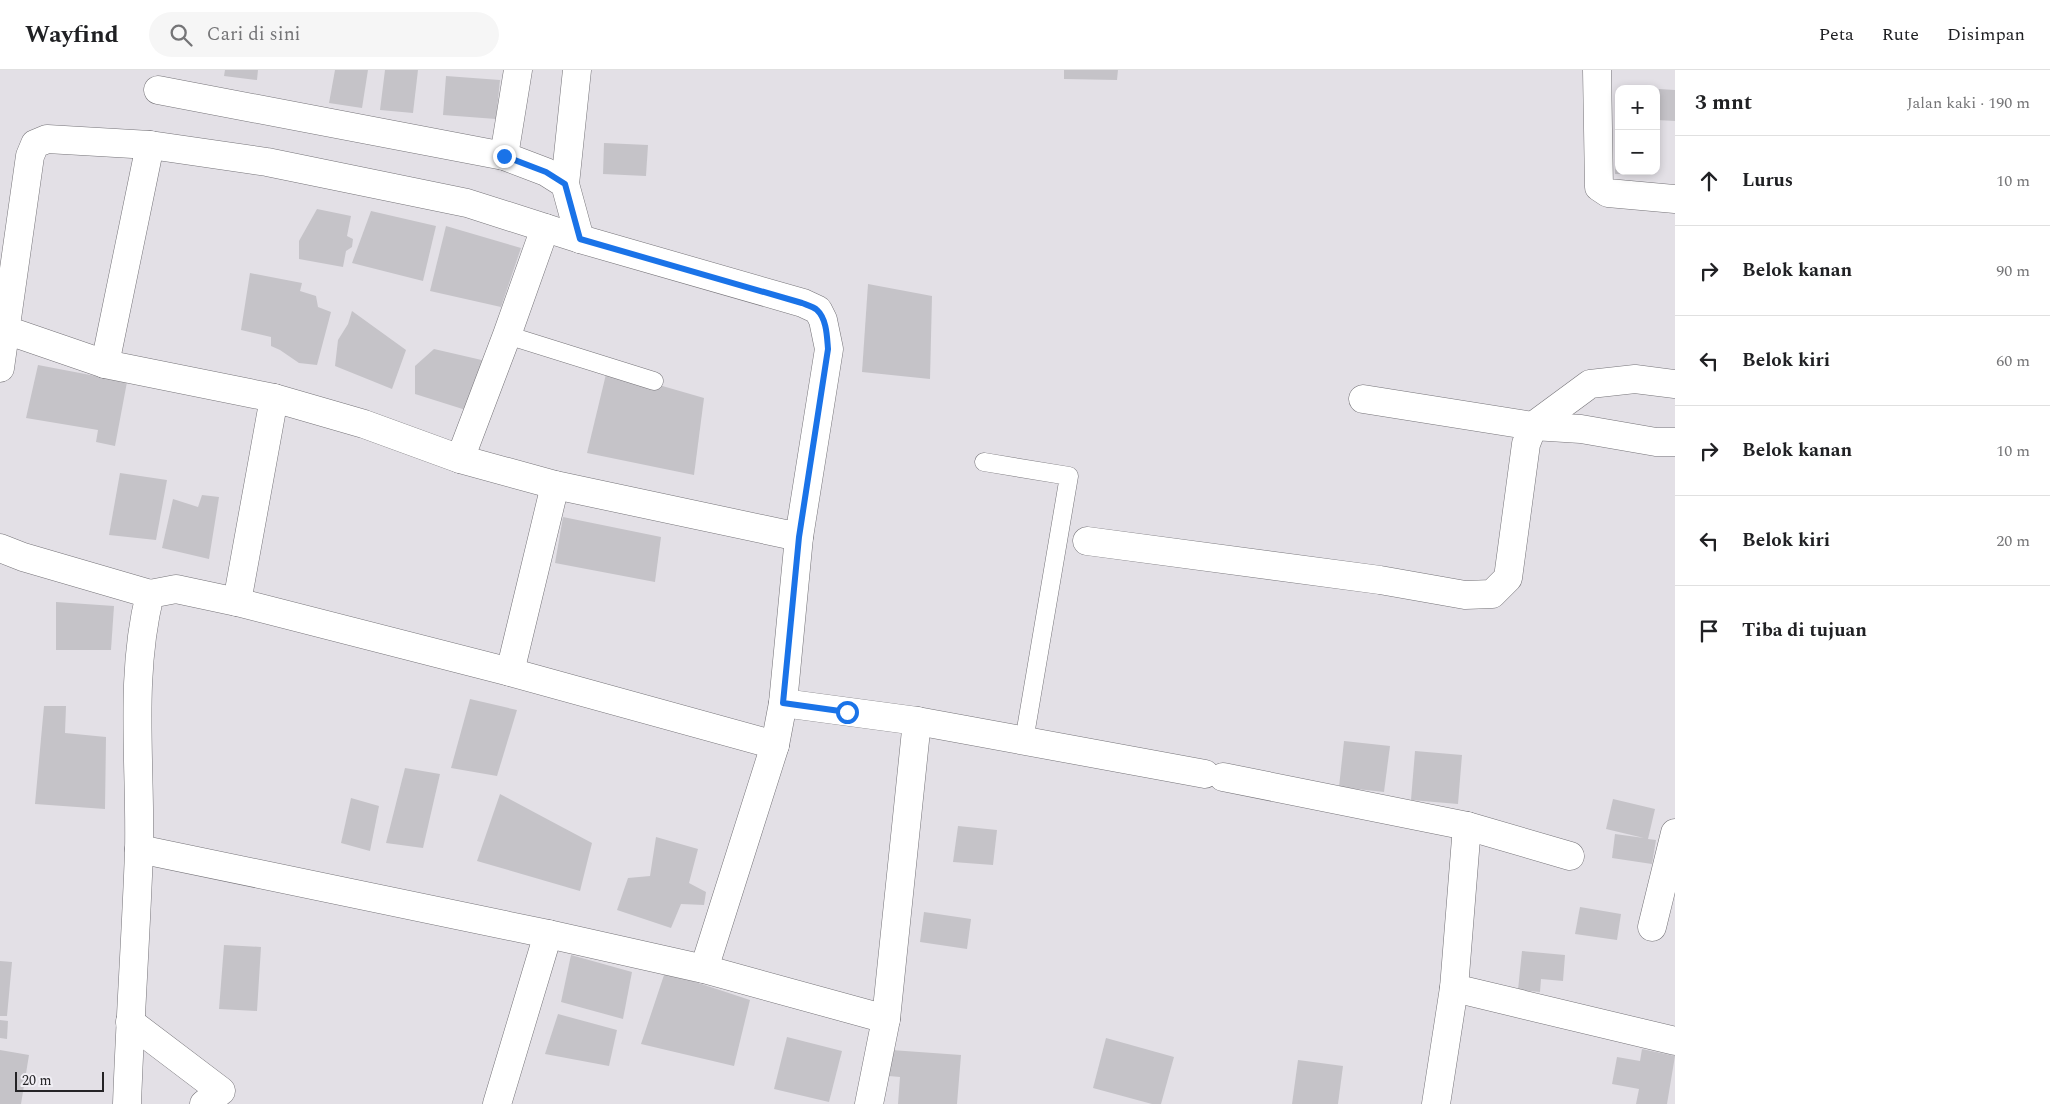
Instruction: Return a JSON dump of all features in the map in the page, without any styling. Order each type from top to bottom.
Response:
[{"type":"street","points":[[504,156],[518,70]]},
{"type":"street","points":[[577,70],[565,184],[580,239]]},
{"type":"street","points":[[1598,70],[1599,187],[1608,193],[1675,199]]},
{"type":"street","points":[[158,90],[504,156],[546,172],[565,184]]},
{"type":"street","points":[[0,368],[30,156],[35,144],[46,139],[150,145],[267,162],[467,203],[580,239],[802,303],[818,310],[827,334],[828,349],[799,537],[783,703],[774,745],[704,969]]},
{"type":"street","points":[[105,364],[150,145]]},
{"type":"street","points":[[460,459],[545,228]]},
{"type":"street","points":[[6,330],[105,364],[274,398],[364,424],[460,459],[555,485],[799,537]]},
{"type":"street","points":[[1087,541],[1380,580],[1465,595],[1492,594],[1508,578],[1526,444],[1534,426],[1590,384],[1635,379],[1675,384]]},
{"type":"street","points":[[237,602],[274,398]]},
{"type":"street","points":[[1362,399],[1534,426],[1581,429],[1656,442],[1675,442]]},
{"type":"street","points":[[510,672],[555,485]]},
{"type":"street","points":[[0,548],[23,557],[150,594],[176,589],[237,602],[510,672],[774,745]]},
{"type":"street","points":[[128,1104],[130,1022],[139,849],[136,727],[143,622],[150,594]]},
{"type":"street","points":[[783,703],[917,721],[1214,776],[1467,826],[1570,856]]},
{"type":"street","points":[[869,1104],[886,1019],[917,721]]},
{"type":"street","points":[[1436,1104],[1454,988],[1467,826]]},
{"type":"street","points":[[1652,927],[1675,833]]},
{"type":"street","points":[[139,849],[548,934],[704,969],[886,1019]]},
{"type":"street","points":[[497,1104],[548,934]]},
{"type":"street","points":[[1454,988],[1675,1041]]},
{"type":"street","points":[[130,1022],[221,1100]]},
{"type":"lane","points":[[507,334],[654,381]]},
{"type":"lane","points":[[984,462],[1069,476],[1024,741]]},
{"type":"building","points":[[225,70],[258,70],[257,80],[224,76]]},
{"type":"building","points":[[335,70],[368,70],[362,108],[329,103]]},
{"type":"building","points":[[385,70],[418,70],[413,113],[380,110]]},
{"type":"building","points":[[1064,70],[1118,70],[1117,80],[1064,79]]},
{"type":"building","points":[[446,76],[500,80],[496,119],[443,115]]},
{"type":"building","points":[[1660,89],[1675,90],[1675,121],[1660,120]]},
{"type":"building","points":[[604,143],[648,145],[646,176],[603,174]]},
{"type":"building","points":[[317,209],[351,216],[347,236],[353,239],[352,247],[346,251],[343,267],[299,259],[299,241]]},
{"type":"building","points":[[371,211],[436,226],[423,281],[352,263]]},
{"type":"building","points":[[446,226],[521,248],[501,307],[430,291]]},
{"type":"building","points":[[250,273],[302,283],[300,291],[316,296],[318,307],[331,312],[317,365],[299,363],[271,346],[271,337],[241,330]]},
{"type":"building","points":[[868,284],[932,296],[930,379],[862,372]]},
{"type":"building","points":[[352,311],[406,350],[392,389],[335,366],[338,340],[348,324]]},
{"type":"building","points":[[434,349],[486,361],[469,411],[415,394],[415,366]]},
{"type":"building","points":[[38,365],[127,382],[115,446],[96,442],[98,430],[26,418]]},
{"type":"building","points":[[607,370],[704,398],[694,475],[587,453]]},
{"type":"building","points":[[120,473],[167,480],[156,540],[109,535]]},
{"type":"building","points":[[202,495],[219,497],[209,559],[162,548],[173,499],[198,507]]},
{"type":"building","points":[[563,517],[661,537],[655,582],[555,563]]},
{"type":"building","points":[[56,602],[114,606],[111,650],[56,650]]},
{"type":"building","points":[[470,699],[517,710],[497,776],[451,768]]},
{"type":"building","points":[[44,706],[66,706],[65,733],[106,737],[105,809],[35,804]]},
{"type":"building","points":[[1344,741],[1390,746],[1384,792],[1339,787]]},
{"type":"building","points":[[1415,751],[1462,755],[1458,804],[1411,800]]},
{"type":"building","points":[[405,768],[440,774],[423,848],[386,843]]},
{"type":"building","points":[[500,794],[592,843],[580,891],[477,861]]},
{"type":"building","points":[[351,798],[379,806],[370,851],[341,843]]},
{"type":"building","points":[[1613,799],[1655,809],[1648,839],[1656,840],[1652,864],[1612,858],[1615,834],[1644,838],[1606,829]]},
{"type":"building","points":[[958,826],[997,830],[993,865],[953,862]]},
{"type":"building","points":[[656,837],[698,849],[689,883],[706,892],[704,905],[681,904],[671,928],[617,910],[628,878],[650,876]]},
{"type":"building","points":[[1580,907],[1621,914],[1617,940],[1575,934]]},
{"type":"building","points":[[924,912],[971,919],[967,949],[920,942]]},
{"type":"building","points":[[224,945],[261,947],[257,1011],[219,1009]]},
{"type":"building","points":[[1522,951],[1565,955],[1563,981],[1541,979],[1540,992],[1518,990]]},
{"type":"building","points":[[571,955],[632,972],[623,1019],[561,1002]]},
{"type":"building","points":[[0,961],[12,962],[7,1016],[0,1016]]},
{"type":"building","points":[[665,972],[750,1000],[734,1066],[641,1044]]},
{"type":"building","points":[[558,1014],[617,1030],[609,1066],[545,1054]]},
{"type":"building","points":[[0,1020],[8,1021],[7,1039],[0,1038]]},
{"type":"building","points":[[787,1037],[842,1051],[829,1102],[774,1089]]},
{"type":"building","points":[[1106,1038],[1174,1057],[1161,1104],[1152,1104],[1093,1088]]},
{"type":"building","points":[[1642,1049],[1675,1056],[1667,1104],[1636,1104],[1639,1089],[1612,1084],[1617,1057],[1640,1061]]},
{"type":"building","points":[[0,1050],[29,1055],[21,1104],[0,1104]]},
{"type":"building","points":[[891,1050],[961,1055],[957,1104],[898,1104],[900,1077],[889,1076]]},
{"type":"building","points":[[1298,1060],[1343,1066],[1338,1104],[1292,1104]]},
{"type":"route","points":[[504,156],[546,172],[565,184],[580,239],[802,303],[818,310],[827,334],[828,349],[799,537],[783,703],[847,712]]}]
